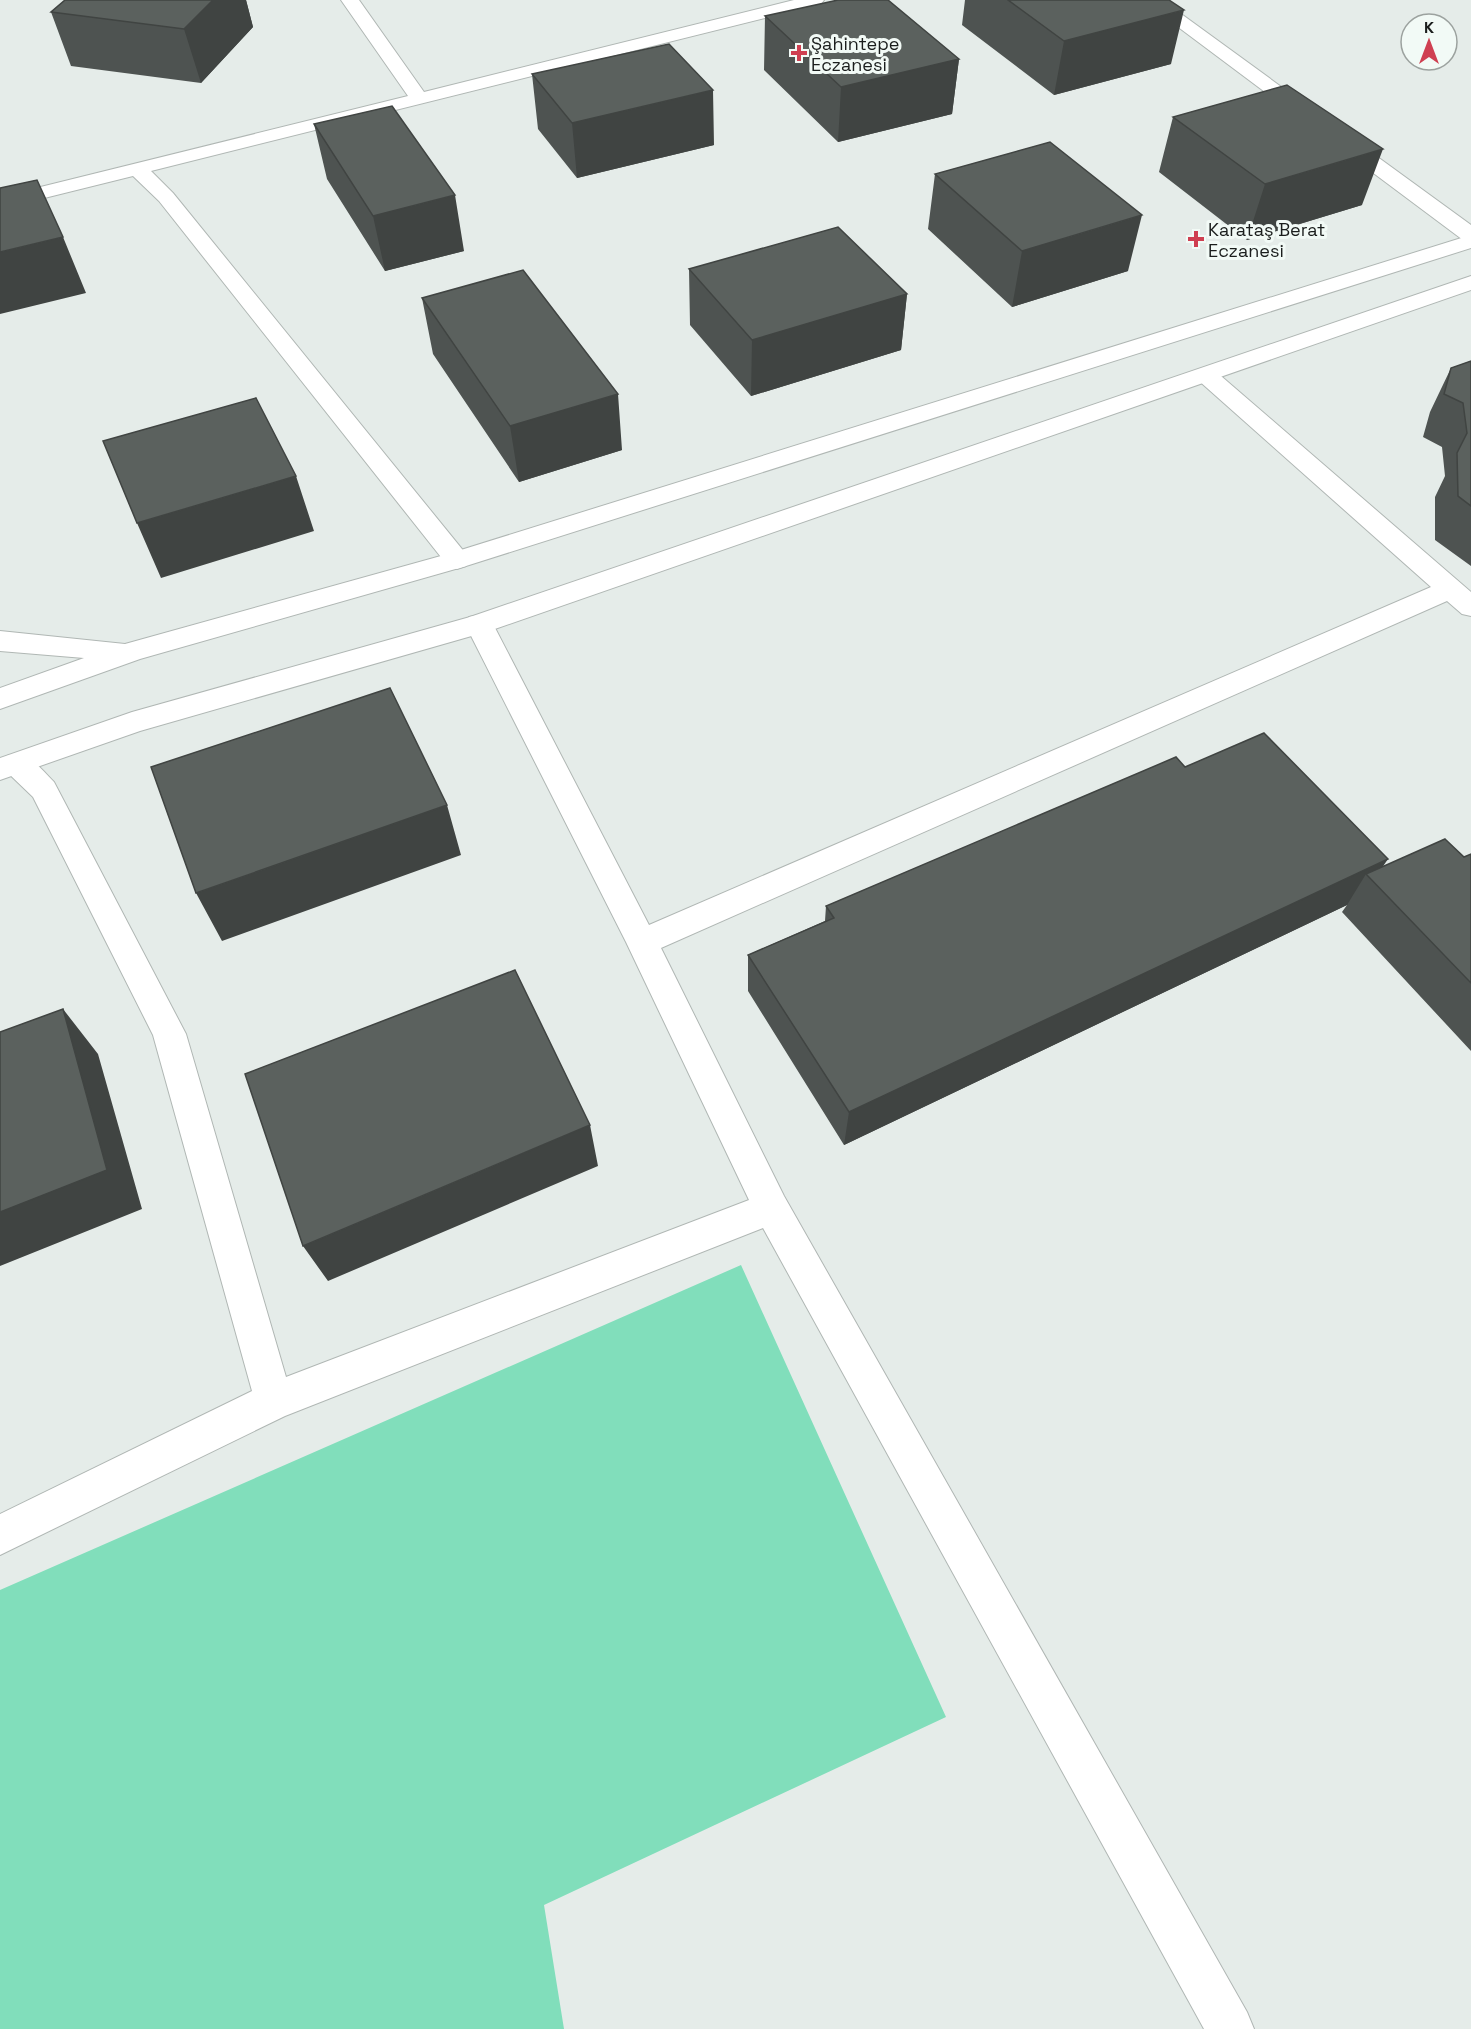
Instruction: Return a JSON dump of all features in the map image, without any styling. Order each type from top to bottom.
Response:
[{"type":"street","points":[[350,0],[420,99]]},
{"type":"street","points":[[0,203],[815,0]]},
{"type":"street","points":[[1151,0],[1471,235]]},
{"type":"street","points":[[137,169],[166,197],[456,560]]},
{"type":"street","points":[[0,699],[131,652],[456,560],[1471,241]]},
{"type":"street","points":[[8,767],[132,723],[479,624],[1471,283]]},
{"type":"street","points":[[642,942],[1461,598],[1206,375]]},
{"type":"street","points":[[479,624],[642,942],[771,1208],[1230,2029]]},
{"type":"street","points":[[0,641],[131,652]]},
{"type":"street","points":[[8,767],[44,790],[169,1034],[274,1401]]},
{"type":"street","points":[[0,1534],[274,1401],[771,1208]]},
{"type":"green space","points":[[741,1265],[946,1717],[544,1905],[564,2029],[0,2029],[0,1590]]},
{"type":"building","points":[[65,0],[213,0],[184,29],[51,12]]},
{"type":"building","points":[[838,0],[888,0],[959,59],[841,87],[765,16]]},
{"type":"building","points":[[1008,0],[1169,0],[1184,10],[1064,41]]},
{"type":"building","points":[[669,44],[713,90],[572,123],[532,74]]},
{"type":"building","points":[[1287,85],[1383,149],[1265,184],[1173,117]]},
{"type":"building","points":[[392,106],[455,195],[373,216],[314,124]]},
{"type":"building","points":[[1050,142],[1142,215],[1022,251],[935,174]]},
{"type":"building","points":[[37,180],[63,237],[0,252],[0,188]]},
{"type":"building","points":[[838,227],[907,294],[752,340],[689,269]]},
{"type":"building","points":[[523,270],[618,394],[510,426],[422,298]]},
{"type":"building","points":[[1471,361],[1471,506],[1458,496],[1457,453],[1467,433],[1463,403],[1444,394],[1451,368]]},
{"type":"building","points":[[256,398],[296,476],[137,523],[103,441]]},
{"type":"building","points":[[390,688],[447,805],[196,893],[151,767]]},
{"type":"building","points":[[1264,733],[1388,859],[849,1112],[748,955],[834,918],[826,906],[1176,757],[1185,767]]},
{"type":"building","points":[[1445,839],[1464,857],[1471,854],[1471,983],[1366,874]]},
{"type":"building","points":[[515,970],[590,1125],[303,1246],[245,1074]]},
{"type":"building","points":[[63,1009],[107,1170],[0,1212],[0,1032]]},
{"type":"place","name":"Şahintepe Eczanesi","points":[[799,53]]},
{"type":"place","name":"Karataş Berat Eczanesi","points":[[1196,239]]}]
